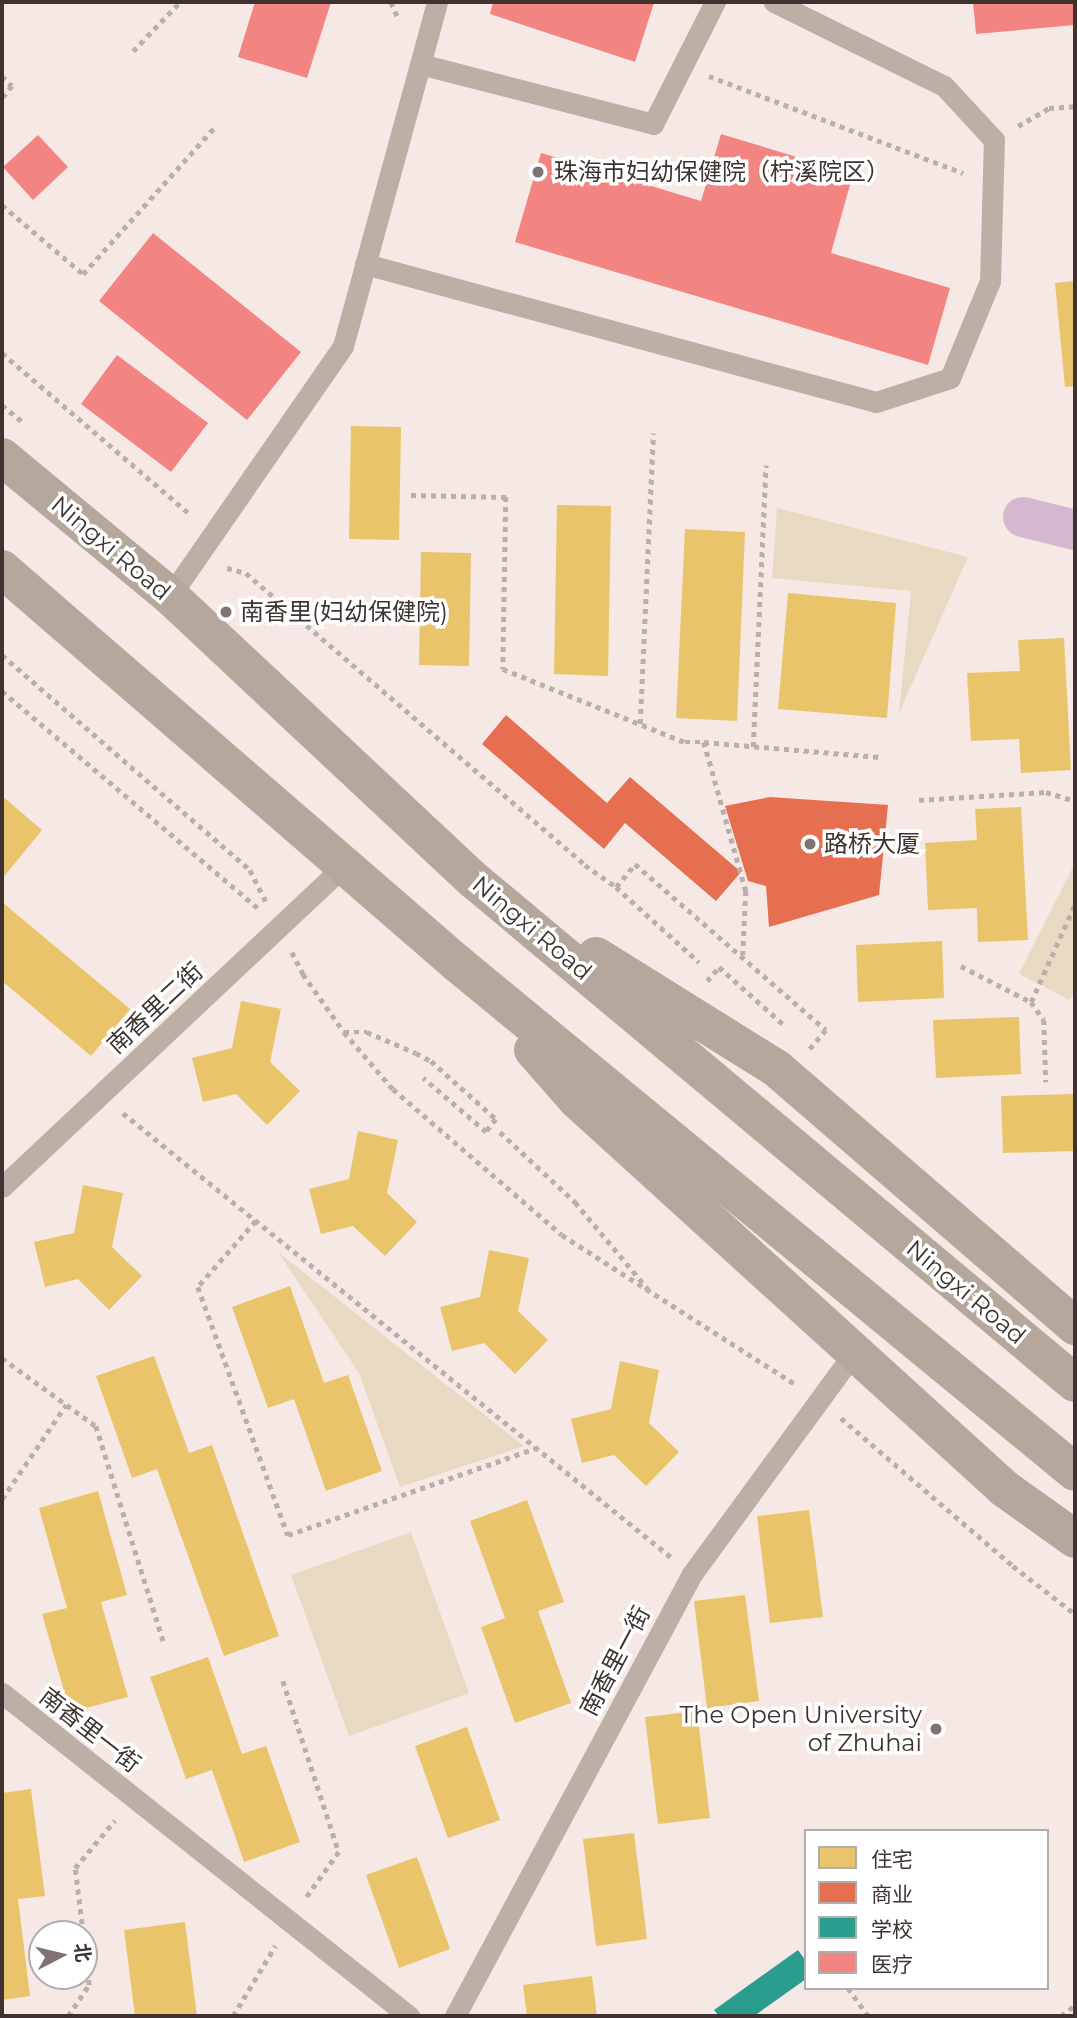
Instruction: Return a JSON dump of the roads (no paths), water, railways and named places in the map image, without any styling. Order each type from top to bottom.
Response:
[{"type":"main road","name":"Ningxi Road","points":[[2,457],[170,596],[475,881],[1075,1384]]},
{"type":"main road","points":[[2,569],[458,964],[1075,1472]]},
{"type":"main road","points":[[475,881],[776,1068],[1075,1326]]},
{"type":"main road","points":[[458,964],[577,1100],[1005,1489],[1075,1539]]},
{"type":"lane","points":[[170,596],[343,346],[437,2]]},
{"type":"lane","points":[[420,64],[653,124],[715,2]]},
{"type":"lane","points":[[365,264],[876,402],[950,378],[990,281],[994,140],[944,86],[774,2]]},
{"type":"lane","name":"南香里二街","points":[[2,1188],[344,866]]},
{"type":"lane","name":"南香里一街","points":[[455,2016],[692,1574],[855,1352]]},
{"type":"lane","name":"南香里一街","points":[[2,1693],[409,2016]]},
{"type":"waterway","points":[[1023,517],[1075,530]]},
{"type":"place","name":"珠海市妇幼保健院（柠溪院区）","points":[[538,172]]},
{"type":"place","name":"南香里(妇幼保健院)","points":[[226,612]]},
{"type":"place","name":"路桥大厦","points":[[810,844]]},
{"type":"place","name":"The Open University of Zhuhai","points":[[936,1729]]}]
